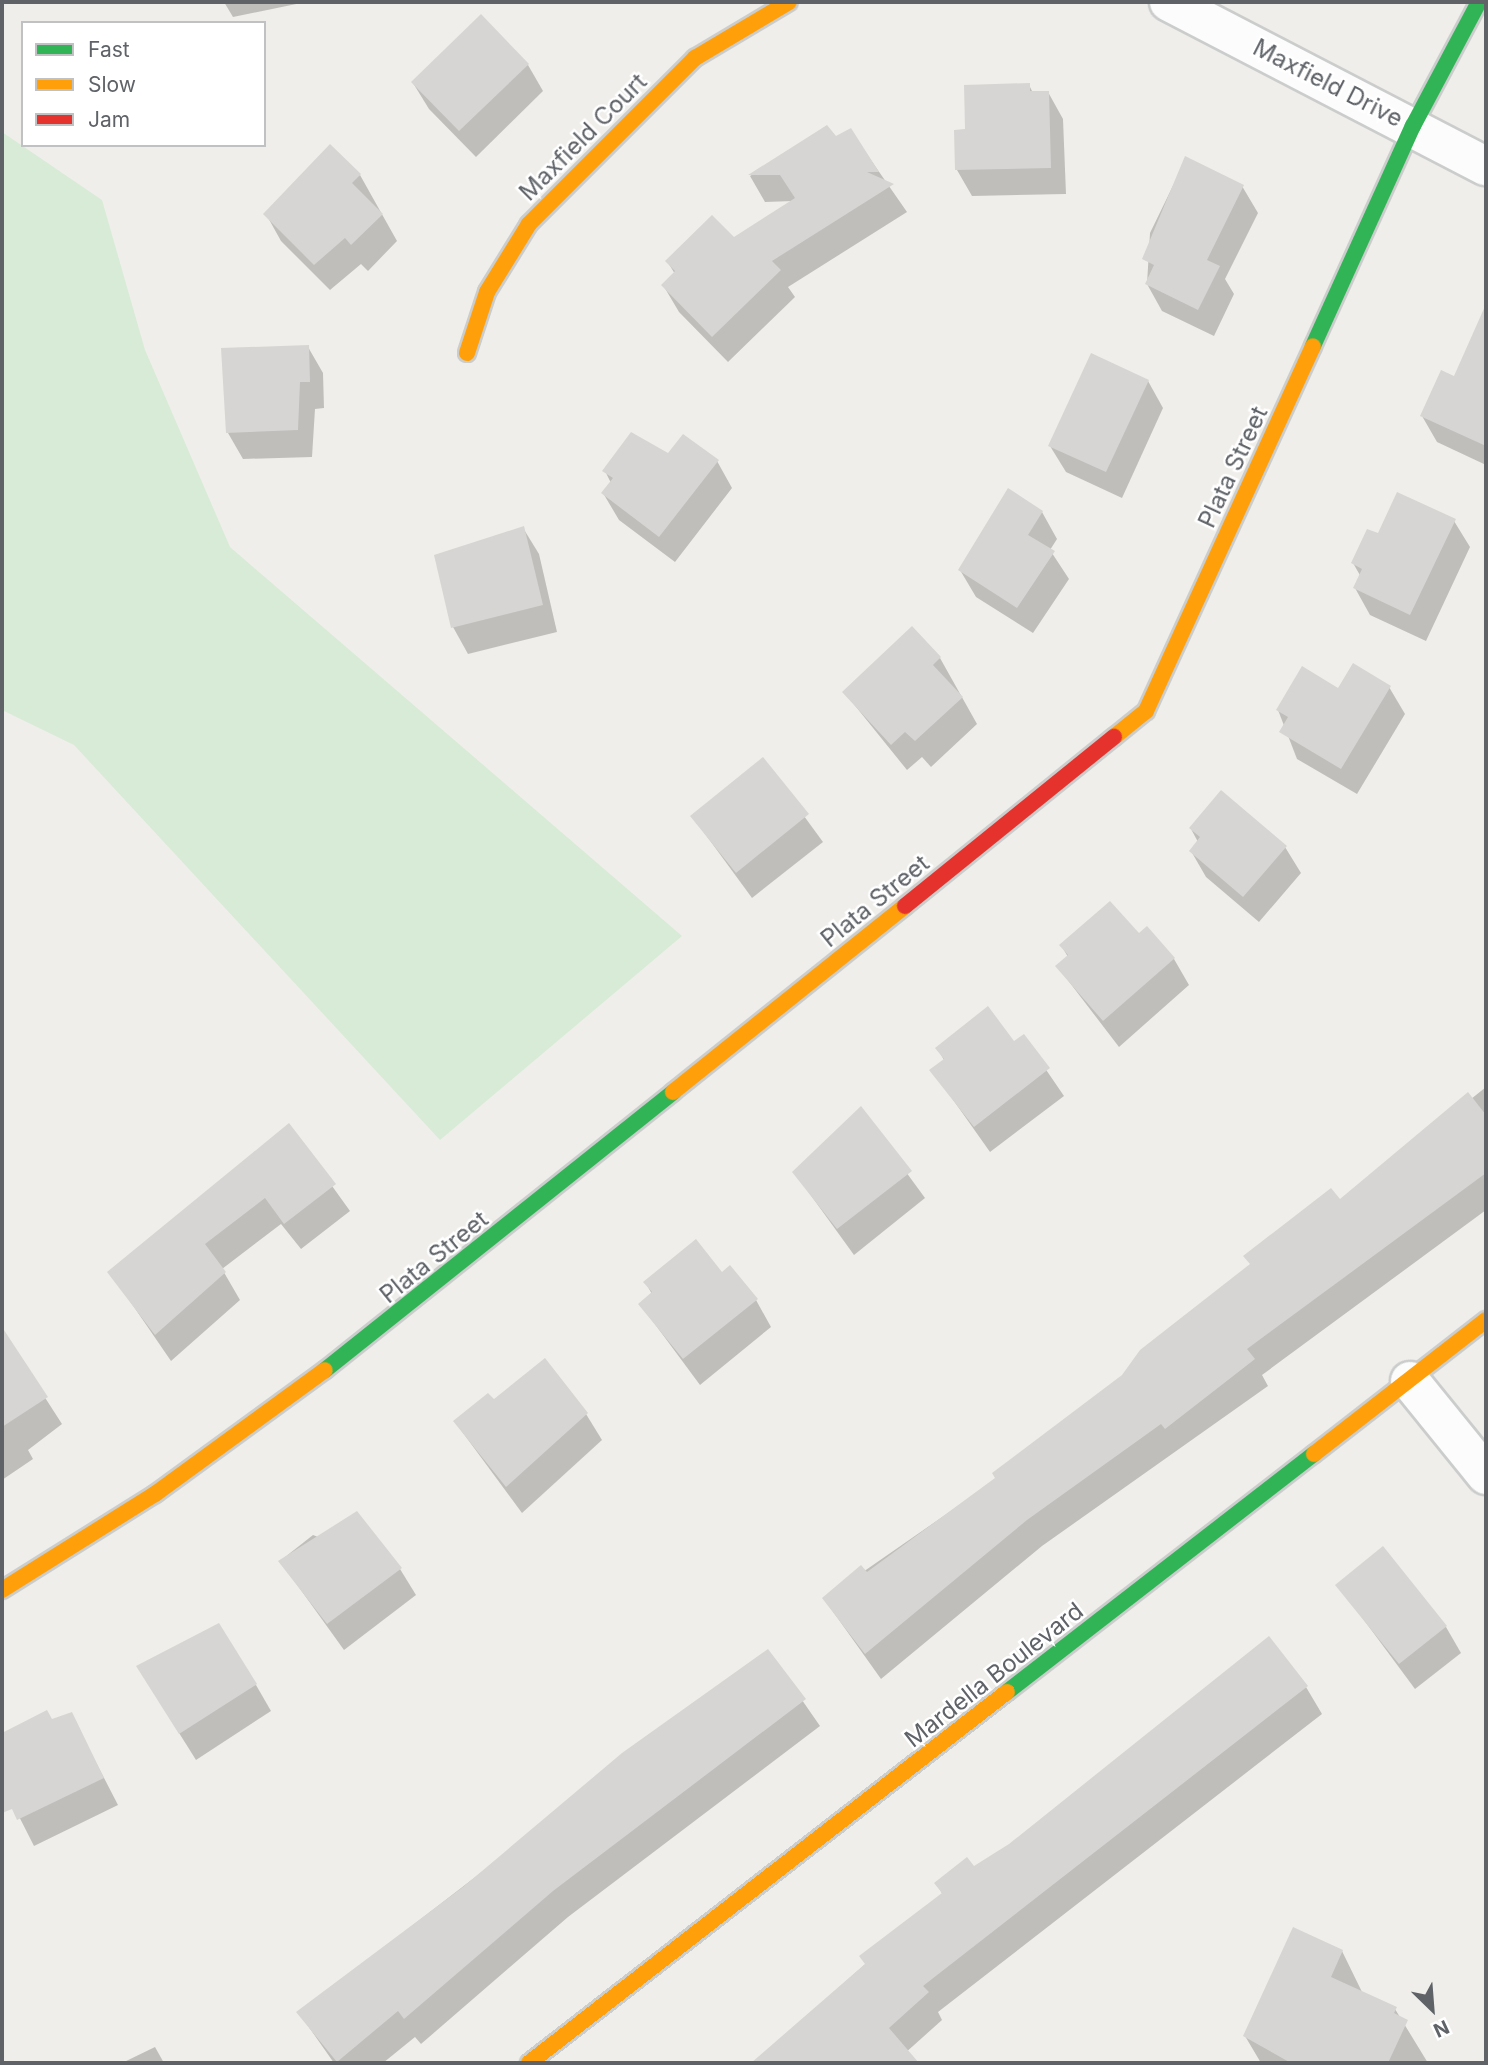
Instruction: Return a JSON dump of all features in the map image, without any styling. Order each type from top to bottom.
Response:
[{"type":"street","name":"Maxfield Court","points":[[467,353],[487,292],[529,224],[695,58],[789,2]]},
{"type":"street","name":"Maxfield Drive","points":[[1169,2],[1486,166]]},
{"type":"street","name":"Plata Street","points":[[2,1590],[155,1494],[359,1346],[1146,711],[1413,126],[1479,2]]},
{"type":"street","name":"Mardella Boulevard","points":[[529,2063],[1486,1320]]},
{"type":"street","points":[[1410,1381],[1486,1475]]},
{"type":"green space","points":[[2,132],[102,200],[145,350],[230,547],[682,936],[440,1140],[74,745],[2,710]]},
{"type":"building","points":[[481,14],[529,64],[459,131],[411,82]]},
{"type":"building","points":[[1030,83],[1030,91],[1049,91],[1051,168],[955,170],[954,130],[965,129],[964,85]]},
{"type":"building","points":[[827,125],[836,136],[851,128],[879,172],[867,172],[894,184],[772,261],[781,270],[712,337],[661,285],[675,271],[665,261],[712,215],[734,237],[795,198],[780,175],[748,175]]},
{"type":"building","points":[[330,144],[361,174],[352,183],[383,214],[351,245],[345,238],[314,265],[263,214]]},
{"type":"building","points":[[1185,156],[1244,185],[1207,260],[1220,266],[1198,310],[1145,284],[1154,265],[1142,259]]},
{"type":"building","points":[[1486,304],[1486,446],[1420,416],[1441,370],[1454,376]]},
{"type":"building","points":[[309,345],[310,382],[300,382],[298,430],[226,433],[221,348]]},
{"type":"building","points":[[1091,353],[1149,380],[1106,472],[1048,446]]},
{"type":"building","points":[[631,432],[668,453],[683,434],[719,460],[659,537],[601,493],[613,478],[602,471]]},
{"type":"building","points":[[1008,488],[1043,511],[1028,535],[1055,551],[1017,608],[958,570]]},
{"type":"building","points":[[1397,492],[1456,519],[1410,615],[1353,588],[1362,569],[1351,563],[1367,529],[1378,533]]},
{"type":"building","points":[[524,526],[543,605],[451,628],[434,555]]},
{"type":"building","points":[[912,626],[941,657],[933,665],[963,697],[915,741],[905,732],[891,745],[842,692]]},
{"type":"building","points":[[1353,663],[1391,686],[1341,769],[1279,732],[1288,717],[1276,710],[1302,666],[1338,688]]},
{"type":"building","points":[[763,757],[809,814],[736,873],[690,816]]},
{"type":"building","points":[[1221,790],[1287,846],[1243,897],[1189,851],[1200,837],[1189,828]]},
{"type":"building","points":[[1110,901],[1139,933],[1147,926],[1175,958],[1103,1021],[1055,966],[1068,955],[1059,945]]},
{"type":"building","points":[[988,1006],[1014,1041],[1024,1034],[1050,1068],[974,1127],[929,1070],[944,1059],[935,1048]]},
{"type":"building","points":[[1468,1092],[1486,1115],[1486,1173],[1247,1349],[1255,1359],[1165,1429],[1161,1424],[1027,1520],[865,1654],[822,1598],[861,1565],[867,1572],[995,1478],[992,1473],[1122,1375],[1140,1350],[1250,1264],[1243,1256],[1331,1188],[1340,1199]]},
{"type":"building","points":[[861,1106],[912,1171],[837,1229],[792,1172]]},
{"type":"building","points":[[289,1123],[336,1184],[284,1224],[265,1198],[205,1244],[226,1272],[155,1335],[107,1272]]},
{"type":"building","points":[[696,1239],[722,1272],[730,1265],[758,1299],[683,1359],[638,1304],[652,1292],[643,1282]]},
{"type":"building","points":[[2,1327],[48,1397],[2,1427]]},
{"type":"building","points":[[545,1358],[588,1413],[506,1487],[453,1421],[488,1393],[494,1399]]},
{"type":"building","points":[[357,1511],[402,1568],[327,1624],[278,1561]]},
{"type":"building","points":[[1383,1546],[1447,1626],[1399,1664],[1335,1585]]},
{"type":"building","points":[[219,1623],[257,1684],[179,1734],[136,1666]]},
{"type":"building","points":[[1269,1636],[1308,1686],[923,1986],[929,1992],[889,2028],[919,2063],[751,2063],[865,1964],[859,1956],[942,1893],[934,1883],[967,1857],[974,1866],[1009,1844]]},
{"type":"building","points":[[768,1649],[806,1699],[553,1891],[404,2019],[398,2011],[337,2062],[296,2012],[463,1887],[622,1753]]},
{"type":"building","points":[[47,1710],[52,1719],[72,1712],[104,1778],[17,1820],[12,1809],[2,1813],[2,1733]]},
{"type":"building","points":[[1293,1927],[1343,1950],[1331,1977],[1397,2007],[1394,2013],[1408,2020],[1388,2063],[1291,2063],[1243,2036]]},
{"type":"traffic: fast","points":[[1313,346],[1413,126],[1479,2]]},
{"type":"traffic: fast","points":[[325,1370],[673,1092]]},
{"type":"traffic: fast","points":[[1007,1692],[1314,1454]]},
{"type":"traffic: slow","points":[[467,353],[487,292],[529,224],[695,58],[789,2]]},
{"type":"traffic: slow","points":[[1114,737],[1146,711],[1313,346]]},
{"type":"traffic: slow","points":[[673,1092],[905,906]]},
{"type":"traffic: slow","points":[[1314,1454],[1486,1320]]},
{"type":"traffic: slow","points":[[2,1590],[155,1494],[325,1370]]},
{"type":"traffic: slow","points":[[529,2063],[1007,1692]]},
{"type":"traffic: jam","points":[[905,906],[1114,737]]}]
